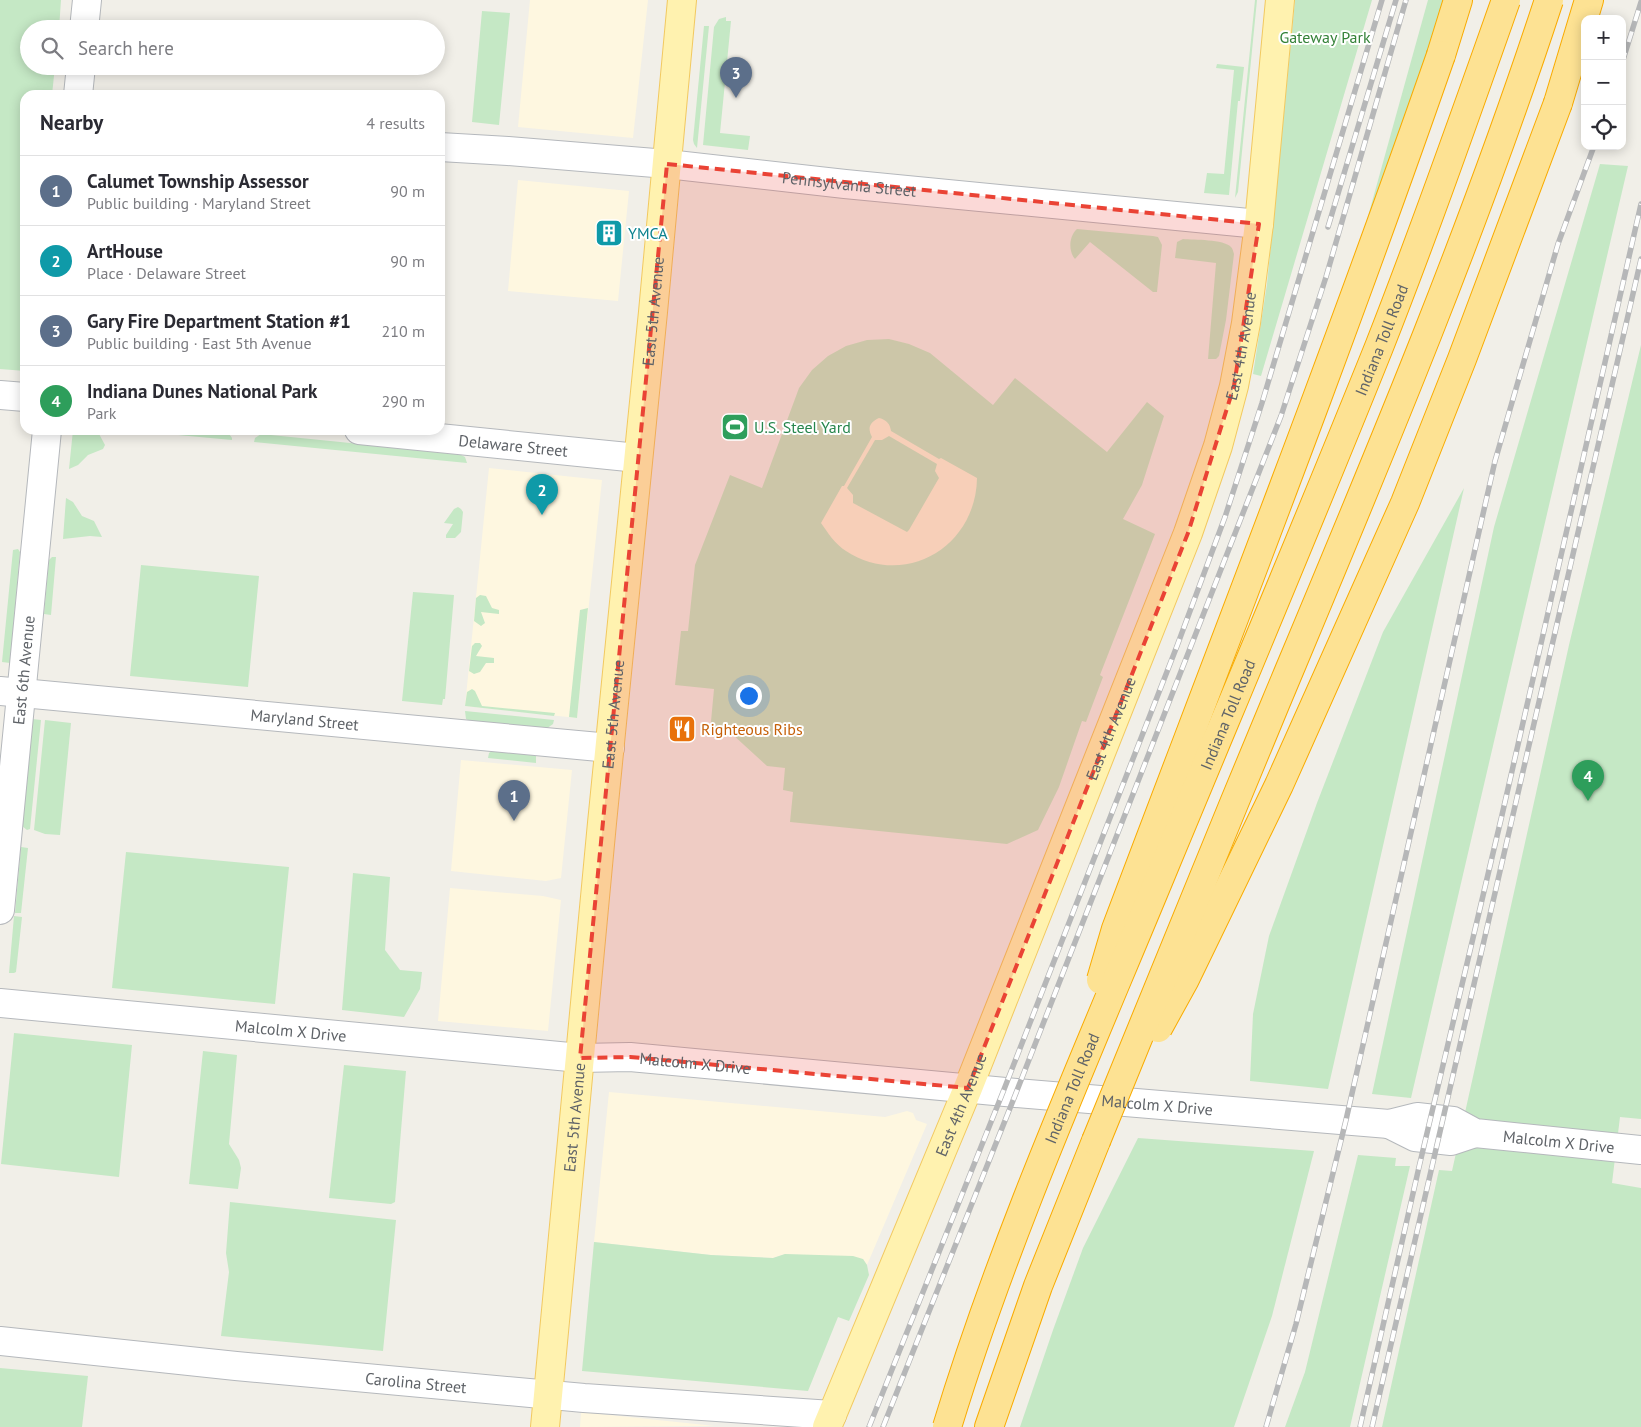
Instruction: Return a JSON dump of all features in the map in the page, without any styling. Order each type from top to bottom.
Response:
[{"type":"highway","points":[[1052,1139],[1116,929],[1398,180],[1458,0]]},
{"type":"highway","name":"Indiana Toll Road","points":[[947,1427],[959,1385],[999,1274],[1052,1139],[1379,346],[1439,187],[1506,0]]},
{"type":"highway","points":[[989,1427],[1038,1286],[1096,1141],[1417,359],[1478,202],[1549,0]]},
{"type":"highway","points":[[1096,1141],[1185,979],[1279,785],[1405,503],[1462,359],[1558,103],[1589,0]]},
{"type":"main road","name":"East 5th Avenue","points":[[546,1427],[682,0]]},
{"type":"main road","name":"East 4th Avenue","points":[[830,1421],[968,1088],[1194,515],[1218,446],[1234,386],[1246,323],[1259,224],[1280,0]]},
{"type":"street","points":[[85,20],[87,0]]},
{"type":"street","points":[[79,90],[80,75]]},
{"type":"street","name":"Pennsylvania Street","points":[[445,147],[667,164],[844,184],[1259,224]]},
{"type":"street","points":[[0,395],[20,397]]},
{"type":"street","name":"East 6th Avenue","points":[[0,910],[10,692],[45,435]]},
{"type":"street","name":"Delaware Street","points":[[409,435],[638,458]]},
{"type":"street","name":"Maryland Street","points":[[10,692],[610,748]]},
{"type":"street","name":"Malcolm X Drive","points":[[0,1003],[580,1058],[630,1057],[1390,1124],[1415,1137],[1451,1141],[1475,1133],[1641,1150]]},
{"type":"street","name":"Carolina Street","points":[[0,1341],[236,1366],[830,1421]]},
{"type":"highlighted area","points":[[667,164],[1259,224],[1234,386],[1188,533],[968,1088],[630,1057],[580,1058]]},
{"type":"shaded area","points":[[530,0],[648,0],[633,138],[518,127]]},
{"type":"shaded area","name":"YMCA","points":[[518,180],[629,191],[618,301],[508,291]]},
{"type":"shaded area","points":[[489,468],[602,480],[577,718],[465,706]]},
{"type":"shaded area","points":[[461,760],[572,770],[561,878],[546,881],[451,871]]},
{"type":"shaded area","points":[[450,888],[543,896],[561,900],[548,1031],[438,1021]]},
{"type":"shaded area","points":[[609,1092],[885,1117],[907,1111],[913,1113],[916,1120],[927,1124],[867,1265],[863,1259],[785,1254],[773,1258],[711,1255],[594,1242]]},
{"type":"shaded area","points":[[581,1412],[715,1426],[580,1427]]},
{"type":"green space","points":[[0,0],[61,0],[60,20],[20,20],[20,75],[54,75],[53,90],[20,90],[20,371],[0,369]]},
{"type":"green space","points":[[1255,0],[1257,0],[1238,192],[1235,198]]},
{"type":"green space","name":"Gateway Park","points":[[1295,0],[1372,0],[1261,376],[1253,374],[1267,284]]},
{"type":"green space","points":[[1428,0],[1446,0],[1430,50],[1362,238]]},
{"type":"green space","points":[[482,11],[510,13],[499,125],[472,122]]},
{"type":"green space","points":[[726,17],[726,21],[731,21],[720,133],[750,136],[748,150],[703,145],[714,27],[719,19]]},
{"type":"green space","points":[[704,26],[709,26],[697,148],[693,140]]},
{"type":"green space","points":[[1217,64],[1244,67],[1240,101],[1238,101],[1229,195],[1204,193],[1207,173],[1224,174],[1234,70],[1216,68]]},
{"type":"green space","points":[[1600,164],[1628,166],[1411,1098],[1372,1094],[1494,527]]},
{"type":"green space","points":[[1077,229],[1158,237],[1162,245],[1157,292],[1153,292],[1090,242],[1075,259],[1071,252],[1070,244],[1072,236]]},
{"type":"green space","points":[[1183,239],[1208,240],[1227,244],[1233,249],[1226,320],[1219,356],[1216,359],[1208,359],[1216,263],[1175,258],[1177,242]]},
{"type":"green space","points":[[889,339],[909,344],[930,353],[993,405],[1015,378],[1107,452],[1147,402],[1164,416],[1142,485],[1123,519],[1155,534],[1100,675],[1103,677],[1086,722],[1082,721],[1059,787],[1038,830],[1007,844],[790,822],[793,792],[783,790],[785,768],[767,766],[732,734],[710,732],[714,689],[675,685],[681,631],[688,631],[695,565],[730,475],[762,488],[799,388],[812,370],[828,356],[846,346],[867,340]]},
{"type":"green space","points":[[1641,345],[1641,1119],[1620,1117],[1612,1183],[1641,1188],[1641,1427],[1382,1427],[1439,1170],[1452,1171],[1569,645]]},
{"type":"green space","points":[[72,435],[100,435],[105,445],[103,449],[88,455],[78,465],[69,469]]},
{"type":"green space","points":[[178,435],[230,435],[232,440]]},
{"type":"green space","points":[[260,435],[271,435],[459,454],[465,457],[467,463],[254,442],[255,438]]},
{"type":"green space","points":[[1464,488],[1328,1089],[1250,1081],[1253,1014],[1269,936],[1317,803],[1383,632]]},
{"type":"green space","points":[[66,498],[73,502],[82,516],[94,521],[102,537],[90,536],[63,539]]},
{"type":"green space","points":[[458,507],[463,512],[461,532],[455,538],[446,538],[453,524],[444,523],[454,509]]},
{"type":"green space","points":[[18,549],[20,552],[10,663],[2,662],[13,550]]},
{"type":"green space","points":[[52,557],[56,557],[51,615],[44,614],[49,560]]},
{"type":"green space","points":[[141,565],[259,576],[248,687],[130,676]]},
{"type":"green space","points":[[413,592],[454,595],[445,699],[443,699],[442,705],[402,701]]},
{"type":"green space","points":[[480,595],[486,596],[492,608],[499,610],[499,614],[481,612],[485,623],[481,626],[474,621],[476,598]]},
{"type":"green space","points":[[588,608],[577,718],[569,717],[580,610]]},
{"type":"green space","points":[[475,643],[480,643],[482,646],[476,656],[494,658],[494,663],[486,663],[480,672],[474,674],[469,671],[472,646]]},
{"type":"green space","points":[[472,689],[475,691],[482,706],[555,713],[554,716],[465,706],[467,692]]},
{"type":"green space","points":[[465,711],[554,720],[553,724],[546,729],[470,721],[466,719]]},
{"type":"green space","points":[[32,719],[41,720],[30,829],[27,830],[22,826]]},
{"type":"green space","points":[[45,720],[71,723],[60,835],[45,834],[34,830]]},
{"type":"green space","points":[[493,750],[533,753],[536,756],[536,763],[488,758],[489,753]]},
{"type":"green space","points":[[21,847],[28,848],[21,913],[15,913]]},
{"type":"green space","points":[[126,852],[289,867],[275,1004],[112,988]]},
{"type":"green space","points":[[353,873],[390,877],[385,950],[400,970],[422,972],[420,989],[404,1017],[342,1010]]},
{"type":"green space","points":[[14,916],[22,917],[16,972],[9,973]]},
{"type":"green space","points":[[14,1033],[132,1045],[119,1177],[1,1164]]},
{"type":"green space","points":[[203,1051],[237,1055],[229,1144],[239,1160],[241,1168],[238,1189],[189,1184]]},
{"type":"green space","points":[[344,1065],[406,1071],[395,1202],[391,1204],[329,1198]]},
{"type":"green space","points":[[1138,1138],[1314,1151],[1272,1316],[1234,1427],[1020,1427],[1083,1248]]},
{"type":"green space","points":[[1358,1155],[1396,1158],[1395,1166],[1410,1166],[1350,1427],[1285,1427],[1305,1372]]},
{"type":"green space","points":[[230,1202],[396,1220],[383,1351],[221,1336],[229,1272],[226,1253]]},
{"type":"green space","points":[[594,1242],[711,1255],[773,1258],[785,1254],[853,1256],[863,1259],[867,1265],[869,1275],[849,1321],[838,1317],[808,1391],[582,1371]]},
{"type":"green space","points":[[0,1368],[88,1376],[82,1427],[0,1427]]},
{"type":"sand","points":[[879,418],[886,421],[891,431],[939,459],[941,458],[977,478],[974,503],[964,524],[951,541],[933,555],[913,563],[891,565],[869,562],[842,548],[821,523],[872,437],[870,428]],"holes":[[[889,436],[937,464],[935,471],[939,478],[907,532],[853,503],[853,495],[847,488],[875,440],[882,440]]]},
{"type":"railway","points":[[869,1427],[1003,1092],[1177,646],[1225,517],[1262,403],[1382,0]]},
{"type":"railway","points":[[1328,227],[1396,0]]},
{"type":"railway","points":[[883,1427],[1281,416],[1326,277],[1406,0]]},
{"type":"railway","points":[[1623,60],[1641,2]]},
{"type":"railway","points":[[1266,1427],[1296,1324],[1346,1120],[1495,461],[1558,244],[1593,150]]},
{"type":"railway","points":[[1360,1427],[1641,204]]},
{"type":"railway","points":[[1372,1427],[1641,259]]},
{"type":"place","name":"Gary Fire Department Station #1","points":[[736,98]]},
{"type":"place","name":"YMCA","points":[[609,233]]},
{"type":"place","name":"U.S. Steel Yard","points":[[735,427]]},
{"type":"place","name":"ArtHouse","points":[[542,515]]},
{"type":"place","name":"Righteous Ribs","points":[[682,729]]},
{"type":"place","name":"Indiana Dunes National Park","points":[[1588,801]]},
{"type":"place","name":"Calumet Township Assessor","points":[[514,821]]}]
